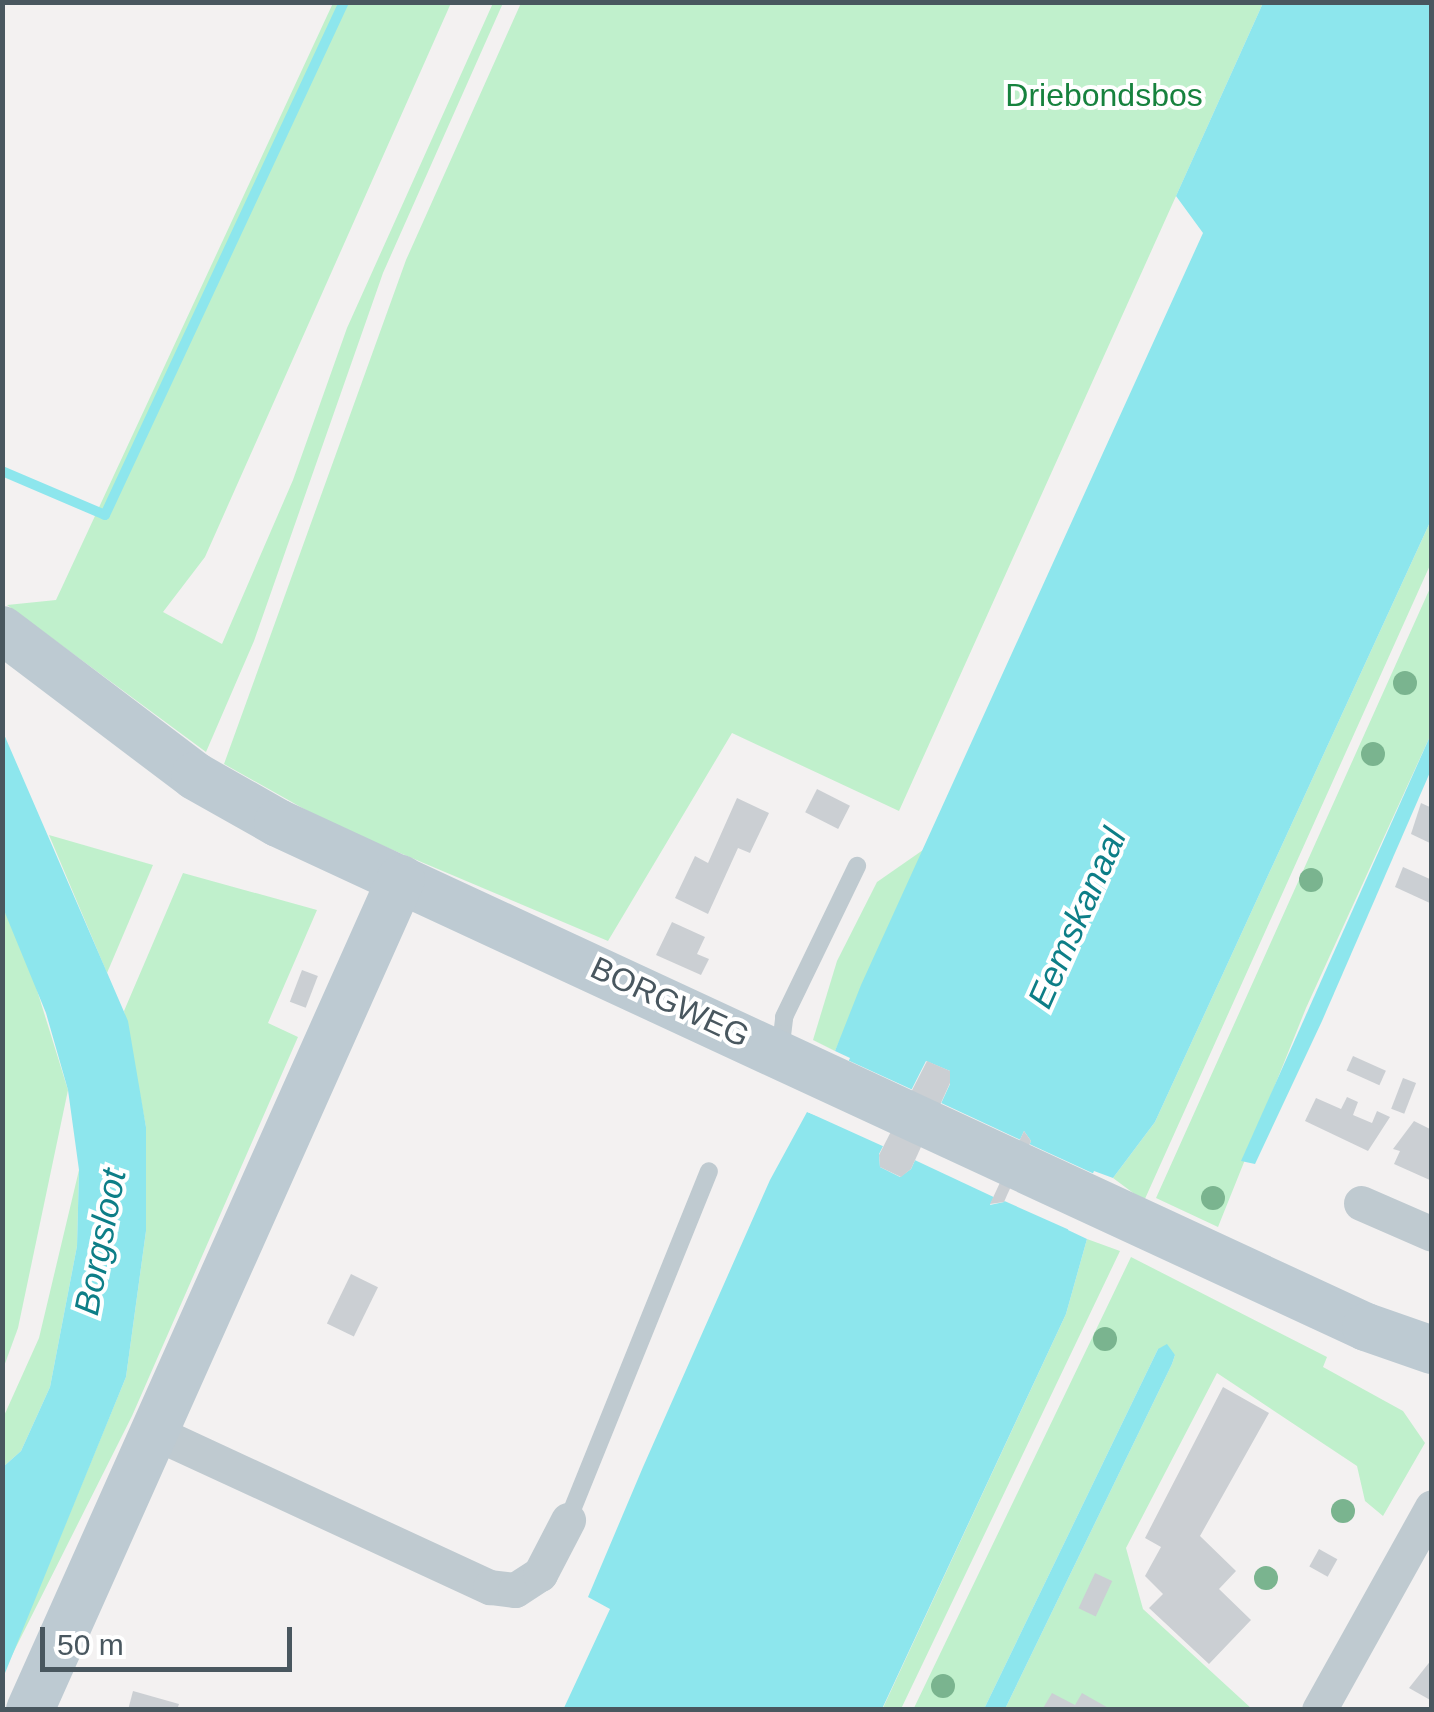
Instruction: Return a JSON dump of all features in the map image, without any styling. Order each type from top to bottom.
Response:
[{"type":"main road","name":"BORGWEG","points":[[2,630],[212,788],[1366,1327],[1432,1350]]},
{"type":"main road","points":[[30,1710],[401,878]]},
{"type":"main road","name":"BORGWEG","points":[[1366,1327],[1432,1379]]},
{"type":"street","points":[[1361,1202],[1432,1234]]},
{"type":"street","points":[[156,1433],[490,1587],[515,1590],[540,1574],[568,1520]]},
{"type":"street","points":[[1319,1710],[1432,1507]]},
{"type":"lane","points":[[793,1059],[784,1017],[857,866]]},
{"type":"lane","points":[[568,1520],[709,1171]]},
{"type":"green space","points":[[333,3],[451,3],[205,557],[163,612],[222,644],[293,480],[347,328],[493,3],[503,3],[383,273],[254,641],[206,752],[7,605],[56,600]]},
{"type":"green space","name":"Driebondsbos","points":[[521,3],[1263,3],[899,811],[732,733],[608,941],[329,823],[224,764],[406,260]]},
{"type":"green space","points":[[1431,520],[1431,563],[1144,1201],[1113,1178],[1155,1122]]},
{"type":"green space","points":[[1431,586],[1431,734],[1306,1008],[1218,1227],[1156,1198]]},
{"type":"green space","points":[[49,835],[153,865],[107,973]]},
{"type":"green space","points":[[923,850],[835,1051],[813,1040],[837,961],[877,882]]},
{"type":"green space","points":[[183,873],[317,910],[268,1023],[298,1037],[132,1416],[8,1663],[126,1377],[146,1231],[146,1127],[124,1011]]},
{"type":"green space","points":[[3,908],[27,958],[68,1090],[18,1328],[3,1369]]},
{"type":"green space","points":[[79,1170],[77,1246],[50,1387],[21,1451],[3,1467],[3,1418],[39,1338]]},
{"type":"green space","points":[[1087,1239],[1120,1251],[901,1709],[882,1710],[1066,1314]]},
{"type":"green space","points":[[1131,1257],[1327,1357],[1323,1367],[1403,1411],[1425,1443],[1383,1516],[1365,1501],[1357,1466],[1217,1373],[1126,1548],[1143,1609],[1252,1709],[1005,1709],[1172,1364],[1175,1355],[1158,1349],[984,1709],[913,1710]]},
{"type":"water","name":"Eemskanaal","points":[[1263,3],[1431,3],[1431,520],[1155,1122],[1113,1178],[1094,1171],[1068,1230],[1087,1239],[1066,1314],[882,1709],[563,1710],[610,1609],[588,1597],[643,1467],[770,1180],[807,1112],[823,1118],[850,1058],[835,1051],[861,985],[1203,233],[1176,196]],"holes":[[[926,1061],[950,1071],[950,1084],[911,1169],[900,1177],[880,1167],[879,1154]],[[1024,1131],[1031,1141],[1004,1202],[990,1205]]]},
{"type":"water","name":"Borgsloot","points":[[3,732],[128,1021],[146,1127],[146,1231],[126,1377],[3,1678],[3,1467],[21,1451],[50,1387],[77,1246],[79,1170],[68,1090],[46,1013],[3,908]]},
{"type":"water","points":[[1431,734],[1431,770],[1322,1021],[1255,1164],[1241,1161]]},
{"type":"water","points":[[1167,1344],[1175,1355],[1172,1364],[1005,1709],[984,1709],[1158,1349]]},
{"type":"pier","points":[[830,1052],[913,1090],[887,1148],[803,1110],[820,1112],[844,1060]]},
{"type":"pier","points":[[937,1101],[1021,1140],[995,1197],[910,1158]]},
{"type":"pier","points":[[1025,1142],[1114,1183],[1097,1177],[1075,1228],[1092,1240],[1000,1199]]},
{"type":"building","points":[[817,789],[850,806],[838,829],[805,812]]},
{"type":"building","points":[[737,798],[769,813],[750,853],[738,848],[708,914],[675,898],[695,856],[708,863]]},
{"type":"building","points":[[1421,803],[1432,808],[1432,844],[1411,834]]},
{"type":"building","points":[[1403,867],[1432,880],[1432,904],[1395,887]]},
{"type":"building","points":[[672,922],[705,937],[697,954],[709,959],[701,975],[656,955]]},
{"type":"building","points":[[302,970],[318,976],[306,1008],[290,1002]]},
{"type":"building","points":[[1353,1056],[1386,1071],[1379,1085],[1346,1071]]},
{"type":"building","points":[[927,1061],[950,1071],[950,1083],[911,1169],[901,1177],[880,1167],[879,1155]]},
{"type":"building","points":[[1403,1078],[1416,1083],[1404,1114],[1391,1109]]},
{"type":"building","points":[[1347,1097],[1358,1102],[1353,1115],[1372,1123],[1377,1111],[1390,1117],[1368,1151],[1305,1121],[1316,1098],[1341,1109]]},
{"type":"building","points":[[1414,1121],[1432,1130],[1432,1181],[1394,1164],[1400,1151],[1393,1149]]},
{"type":"building","points":[[1024,1131],[1031,1141],[1004,1202],[990,1204]]},
{"type":"building","points":[[351,1274],[378,1287],[354,1337],[327,1323]]},
{"type":"building","points":[[1223,1387],[1269,1413],[1200,1536],[1236,1571],[1219,1589],[1251,1620],[1209,1664],[1149,1608],[1163,1594],[1145,1576],[1161,1547],[1145,1538]]},
{"type":"building","points":[[1319,1549],[1337,1559],[1328,1577],[1309,1566]]},
{"type":"building","points":[[1095,1573],[1112,1581],[1096,1616],[1079,1608]]},
{"type":"building","points":[[1432,1659],[1432,1701],[1409,1688]]},
{"type":"building","points":[[133,1691],[179,1704],[177,1710],[128,1710]]},
{"type":"building","points":[[1052,1693],[1075,1705],[1082,1693],[1112,1710],[1042,1710]]},
{"type":"waterway","points":[[2,471],[105,515],[344,2]]}]
